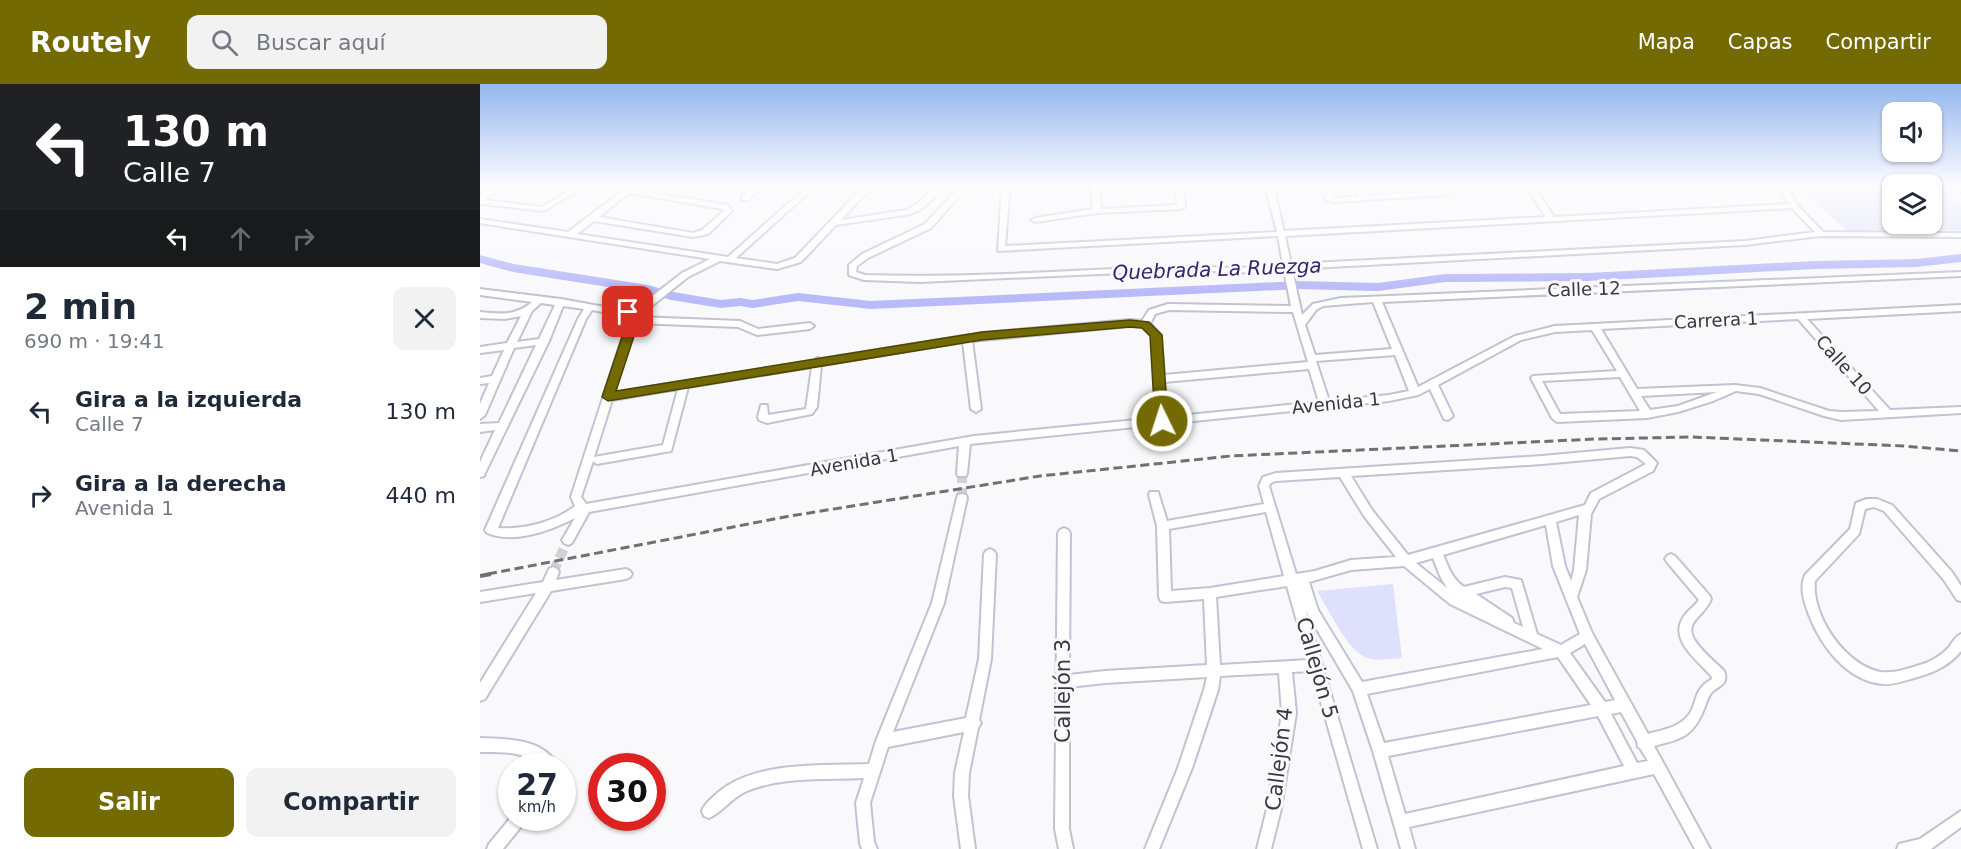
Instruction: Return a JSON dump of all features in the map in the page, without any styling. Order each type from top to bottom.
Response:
[{"type":"street","points":[[480,221],[777,267],[794,263],[835,221]]},
{"type":"street","points":[[571,234],[588,221]]},
{"type":"street","points":[[608,221],[693,235],[705,232],[718,221]]},
{"type":"street","points":[[729,260],[773,221]]},
{"type":"street","points":[[833,223],[849,221]]},
{"type":"street","points":[[933,221],[928,226],[865,256],[853,265],[852,273],[864,277],[920,279],[1187,268],[1259,272],[1563,251],[1734,244],[1821,234],[1961,235]]},
{"type":"street","points":[[1003,221],[1001,249],[1538,221]]},
{"type":"street","points":[[1278,221],[1295,307],[1325,405]]},
{"type":"street","points":[[1808,221],[1821,234]]},
{"type":"street","points":[[583,508],[577,503],[576,497],[634,318],[680,279],[719,258]]},
{"type":"street","name":"Calle 12","points":[[1301,325],[1312,306],[1320,302],[1961,274]]},
{"type":"street","points":[[480,292],[561,302],[634,318],[740,324],[757,332],[810,326]]},
{"type":"street","points":[[1376,299],[1415,393]]},
{"type":"street","points":[[480,415],[510,346],[528,312],[539,300]]},
{"type":"street","points":[[480,473],[561,302]]},
{"type":"street","points":[[583,508],[552,524],[500,534],[491,530],[582,319],[590,307]]},
{"type":"street","points":[[1145,324],[1152,312],[1168,308],[1295,307]]},
{"type":"street","name":"Carrera 1","points":[[1477,359],[1518,338],[1555,329],[1961,308]]},
{"type":"street","points":[[480,315],[504,316],[528,312]]},
{"type":"street","name":"Calle 10","points":[[1800,316],[1888,414]]},
{"type":"street","points":[[608,397],[817,361],[967,339],[1145,324],[1156,335],[1162,421]]},
{"type":"street","points":[[1595,327],[1647,414]]},
{"type":"street","points":[[967,339],[976,410]]},
{"type":"street","points":[[480,350],[544,341]]},
{"type":"street","points":[[1159,379],[1398,352]]},
{"type":"street","name":"Avenida 1","points":[[583,508],[965,442],[1325,405],[1415,393],[1477,359]]},
{"type":"street","points":[[764,407],[764,417],[767,419],[809,412],[813,407],[817,361]]},
{"type":"street","points":[[1623,374],[1536,378],[1557,418],[1647,414],[1678,409],[1735,388]]},
{"type":"street","points":[[480,381],[495,379]]},
{"type":"street","points":[[597,460],[667,448],[684,384]]},
{"type":"street","points":[[1433,385],[1448,416]]},
{"type":"street","points":[[1634,393],[1710,387],[1735,388],[1760,391],[1828,414],[1841,416],[1961,410]]},
{"type":"street","points":[[480,428],[504,426]]},
{"type":"street","points":[[962,473],[965,442]]},
{"type":"street","points":[[1487,613],[1406,561],[1368,513],[1343,472],[1525,463],[1630,452],[1640,453],[1652,463],[1649,468],[1595,496],[1585,514],[1581,570],[1570,597]]},
{"type":"street","name":"Callejón 5","points":[[1343,472],[1276,477],[1267,480],[1264,486],[1296,578],[1317,665],[1370,849]]},
{"type":"street","points":[[1154,495],[1163,526],[1165,597],[1210,593],[1323,574],[1352,565],[1406,561],[1588,508]]},
{"type":"street","points":[[865,847],[863,803],[883,741],[938,603],[962,498]]},
{"type":"street","points":[[1961,596],[1948,576],[1888,508],[1878,502],[1860,506],[1855,531],[1809,579],[1807,589],[1820,626],[1833,650],[1854,667],[1879,678],[1930,669],[1954,653],[1961,640]]},
{"type":"street","points":[[1163,526],[1271,507]]},
{"type":"street","points":[[568,540],[583,508]]},
{"type":"street","points":[[1550,519],[1559,566],[1587,636],[1703,849]]},
{"type":"street","name":"Callejón 3","points":[[1064,533],[1062,829],[1066,849]]},
{"type":"street","points":[[1437,553],[1454,600],[1506,620],[1514,630],[1561,651],[1601,708],[1634,771]]},
{"type":"street","points":[[968,849],[961,796],[962,773],[974,723],[985,659],[990,554]]},
{"type":"street","points":[[1643,742],[1677,733],[1693,721],[1702,695],[1706,689],[1718,682],[1719,675],[1692,648],[1685,633],[1685,626],[1704,604],[1705,599],[1671,559]]},
{"type":"street","points":[[480,695],[548,585],[553,572]]},
{"type":"street","points":[[480,597],[626,574]]},
{"type":"street","points":[[1296,578],[1313,612],[1359,689],[1380,751],[1408,849]]},
{"type":"street","points":[[1451,589],[1505,582],[1517,584],[1532,638]]},
{"type":"street","points":[[1152,849],[1185,768],[1211,690],[1214,671],[1210,593]]},
{"type":"street","points":[[1359,689],[1561,651],[1587,636]]},
{"type":"street","points":[[1063,682],[1105,677],[1317,665]]},
{"type":"street","name":"Callejón 4","points":[[1264,849],[1274,809],[1289,713],[1285,668]]},
{"type":"street","points":[[1380,751],[1623,705]]},
{"type":"street","points":[[883,741],[974,723]]},
{"type":"street","points":[[480,745],[531,753]]},
{"type":"street","points":[[1401,822],[1657,766]]},
{"type":"street","points":[[709,811],[730,791],[746,784],[786,775],[872,771]]},
{"type":"street","points":[[1904,849],[1923,846],[1961,818]]},
{"type":"street","points":[[494,849],[509,831]]},
{"type":"shaded area","points":[[1836,221],[1882,221],[1882,230],[1846,230]]},
{"type":"shaded area","points":[[1942,221],[1961,221],[1961,230],[1942,230]]},
{"type":"shaded area","points":[[1393,584],[1402,658],[1369,659],[1348,642],[1317,591]]},
{"type":"waterway","name":"Quebrada La Ruezga","points":[[480,259],[513,268],[648,289],[671,296],[721,304],[740,302],[753,304],[798,297],[871,305],[1300,285],[1378,287],[1445,278],[1588,277],[1815,265],[1916,263],[1961,258]]},
{"type":"tunnel","points":[[962,473],[962,498]]},
{"type":"tunnel","points":[[553,572],[568,540]]},
{"type":"railway","points":[[488,574],[790,516],[1040,476],[1231,456],[1596,439],[1692,437],[1904,446],[1961,451]]},
{"type":"railway","points":[[480,576],[496,573]]},
{"type":"route","points":[[628,312],[634,315],[634,318],[608,397],[809,362],[982,336],[1130,323],[1145,324],[1156,335],[1162,421]]}]
